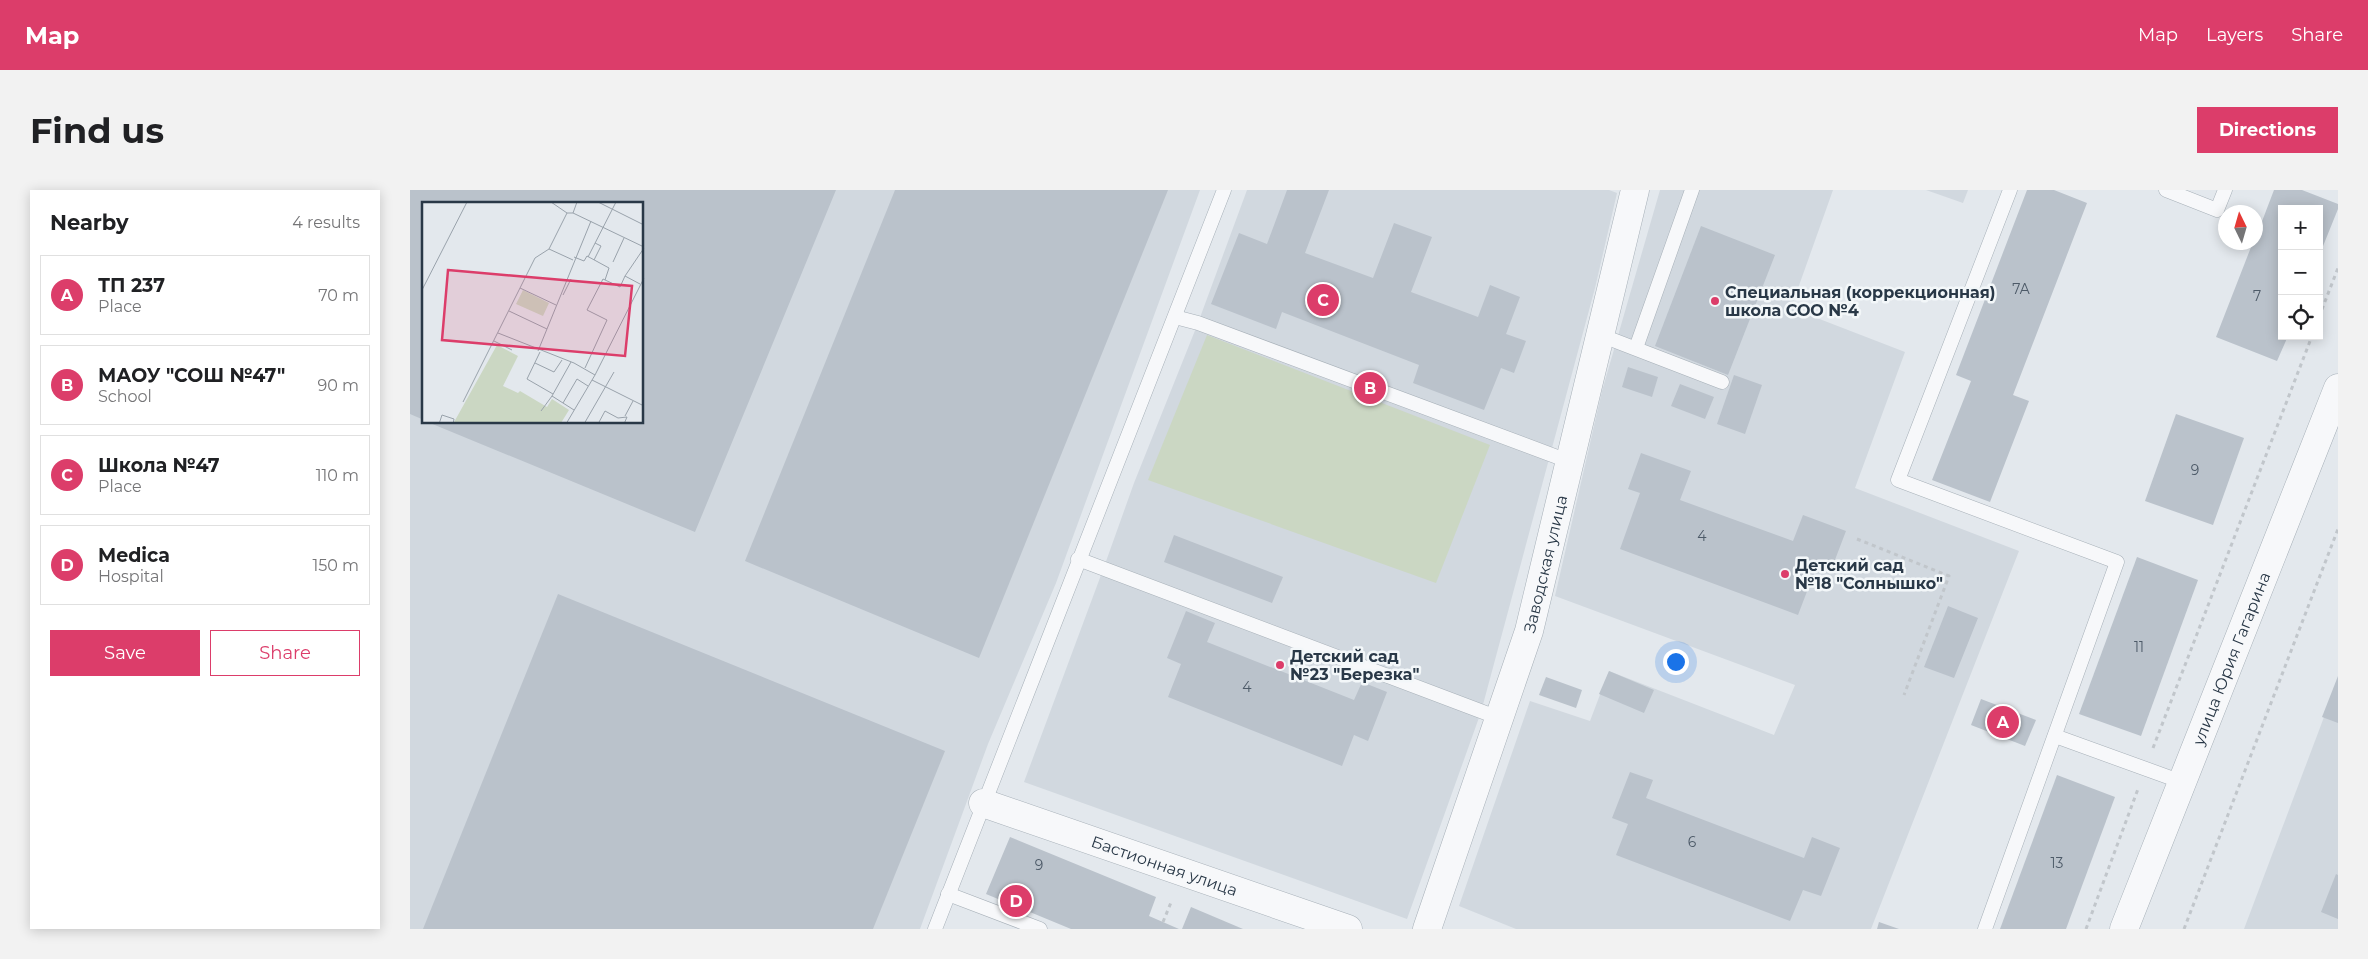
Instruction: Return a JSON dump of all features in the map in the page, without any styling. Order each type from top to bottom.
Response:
[{"type":"street","name":"Заводская улица","points":[[1427,929],[1529,631],[1568,461],[1635,190]]},
{"type":"street","name":"улица Юрия Гагарина","points":[[2124,929],[2338,388]]},
{"type":"street","name":"Бастионная улица","points":[[983,803],[1348,929]]},
{"type":"lane","points":[[935,929],[1078,559],[1224,190]]},
{"type":"lane","points":[[1636,348],[1692,190]]},
{"type":"lane","points":[[1985,929],[2117,562],[1898,480],[2010,190]]},
{"type":"lane","points":[[2166,190],[2218,210],[2225,190]]},
{"type":"lane","points":[[1175,317],[1198,323],[1568,461]]},
{"type":"lane","points":[[1600,335],[1722,382]]},
{"type":"lane","points":[[1078,559],[1499,718]]},
{"type":"lane","points":[[2056,736],[2182,782]]},
{"type":"lane","points":[[948,894],[1040,929]]},
{"type":"path","points":[[2323,307],[2338,268]]},
{"type":"path","points":[[2086,929],[2145,769],[2310,340]]},
{"type":"path","points":[[2184,929],[2338,529]]},
{"type":"path","points":[[1857,539],[1949,576],[1904,695]]},
{"type":"shaded area","points":[[410,190],[1200,190],[1056,583],[988,744],[920,929],[410,929]]},
{"type":"shaded area","points":[[1247,190],[1609,190],[1617,193],[1595,288],[1481,712],[1407,919],[1024,782],[1134,483],[1198,323]]},
{"type":"shaded area","points":[[1660,190],[1833,190],[1791,308],[1905,352],[1855,488],[2019,551],[1871,929],[1516,929],[1459,906],[1530,701],[1590,721],[1609,671],[1774,735],[1795,685],[1555,596],[1602,391]]},
{"type":"shaded area","points":[[1926,190],[1968,190],[1963,203]]},
{"type":"shaded area","points":[[2338,680],[2338,929],[2244,929]]},
{"type":"green space","points":[[1207,335],[1490,445],[1436,583],[1148,480]]},
{"type":"building","points":[[410,190],[836,190],[695,532],[432,424],[644,424],[644,202],[422,202],[422,419],[410,414]]},
{"type":"building","points":[[895,190],[1168,190],[979,658],[745,561]]},
{"type":"building","points":[[1287,190],[1329,190],[1305,253],[1373,278],[1394,223],[1432,237],[1411,292],[1478,317],[1490,285],[1520,297],[1506,334],[1526,341],[1514,373],[1501,368],[1484,410],[1413,383],[1419,365],[1282,312],[1276,329],[1211,304],[1239,233],[1267,244]]},
{"type":"building","points":[[2027,190],[2054,190],[2087,203],[2013,395],[2029,401],[1990,502],[1932,480],[1971,381],[1956,375]]},
{"type":"building","points":[[2274,190],[2302,190],[2338,204],[2338,209],[2323,246],[2323,205],[2278,205],[2278,340],[2286,340],[2277,361],[2216,337],[2250,250],[2263,250],[2263,219]]},
{"type":"building","name":"Специальная (коррекционная) школа СОО №4","points":[[1701,226],[1775,255],[1728,375],[1655,346]]},
{"type":"building","points":[[1628,367],[1658,377],[1652,397],[1622,387]]},
{"type":"building","points":[[1734,375],[1762,385],[1745,434],[1717,424]]},
{"type":"building","points":[[1680,384],[1714,397],[1705,419],[1671,406]]},
{"type":"building","points":[[2176,414],[2244,438],[2213,525],[2145,501]]},
{"type":"building","points":[[1641,453],[1691,471],[1680,500],[1793,541],[1803,515],[1846,531],[1833,565],[1819,560],[1798,615],[1620,549],[1640,493],[1628,489]]},
{"type":"building","points":[[1174,535],[1283,577],[1272,603],[1164,562]]},
{"type":"building","points":[[2137,557],[2198,580],[2141,736],[2079,714]]},
{"type":"building","points":[[558,594],[945,751],[873,929],[423,929]]},
{"type":"building","points":[[1948,606],[1978,618],[1954,678],[1924,667]]},
{"type":"building","points":[[1186,611],[1215,623],[1207,642],[1354,700],[1362,682],[1387,692],[1368,741],[1354,735],[1342,766],[1168,697],[1181,664],[1167,658]]},
{"type":"building","points":[[1609,671],[1654,690],[1644,713],[1599,694]]},
{"type":"building","points":[[2338,676],[2338,723],[2322,717]]},
{"type":"building","points":[[1546,677],[1582,690],[1576,708],[1539,695]]},
{"type":"building","points":[[1981,699],[2036,720],[2025,746],[1971,725]]},
{"type":"building","points":[[1630,772],[1653,780],[1646,798],[1804,858],[1812,837],[1840,848],[1821,896],[1803,890],[1790,921],[1616,855],[1628,824],[1612,818]]},
{"type":"building","points":[[2057,775],[2115,797],[2066,929],[2000,929]]},
{"type":"building","points":[[1010,837],[1156,897],[1149,916],[1179,929],[1071,929],[986,894]]},
{"type":"building","points":[[2336,874],[2338,875],[2338,919],[2321,912]]},
{"type":"building","points":[[1191,907],[1243,929],[1182,929]]},
{"type":"building","points":[[1879,922],[1899,929],[1877,929]]},
{"type":"place","name":"Школа №47","points":[[1323,300]]},
{"type":"place","name":"Специальная (коррекционная) школа СОО №4","points":[[1715,301]]},
{"type":"place","name":"МАОУ \"СОШ №47\"","points":[[1370,388]]},
{"type":"place","name":"Детский сад №18 \"Солнышко\"","points":[[1785,574]]},
{"type":"place","name":"Детский сад №23 \"Березка\"","points":[[1280,665]]},
{"type":"place","name":"ТП 237","points":[[2003,722]]},
{"type":"place","name":"Medica","points":[[1016,901]]}]
